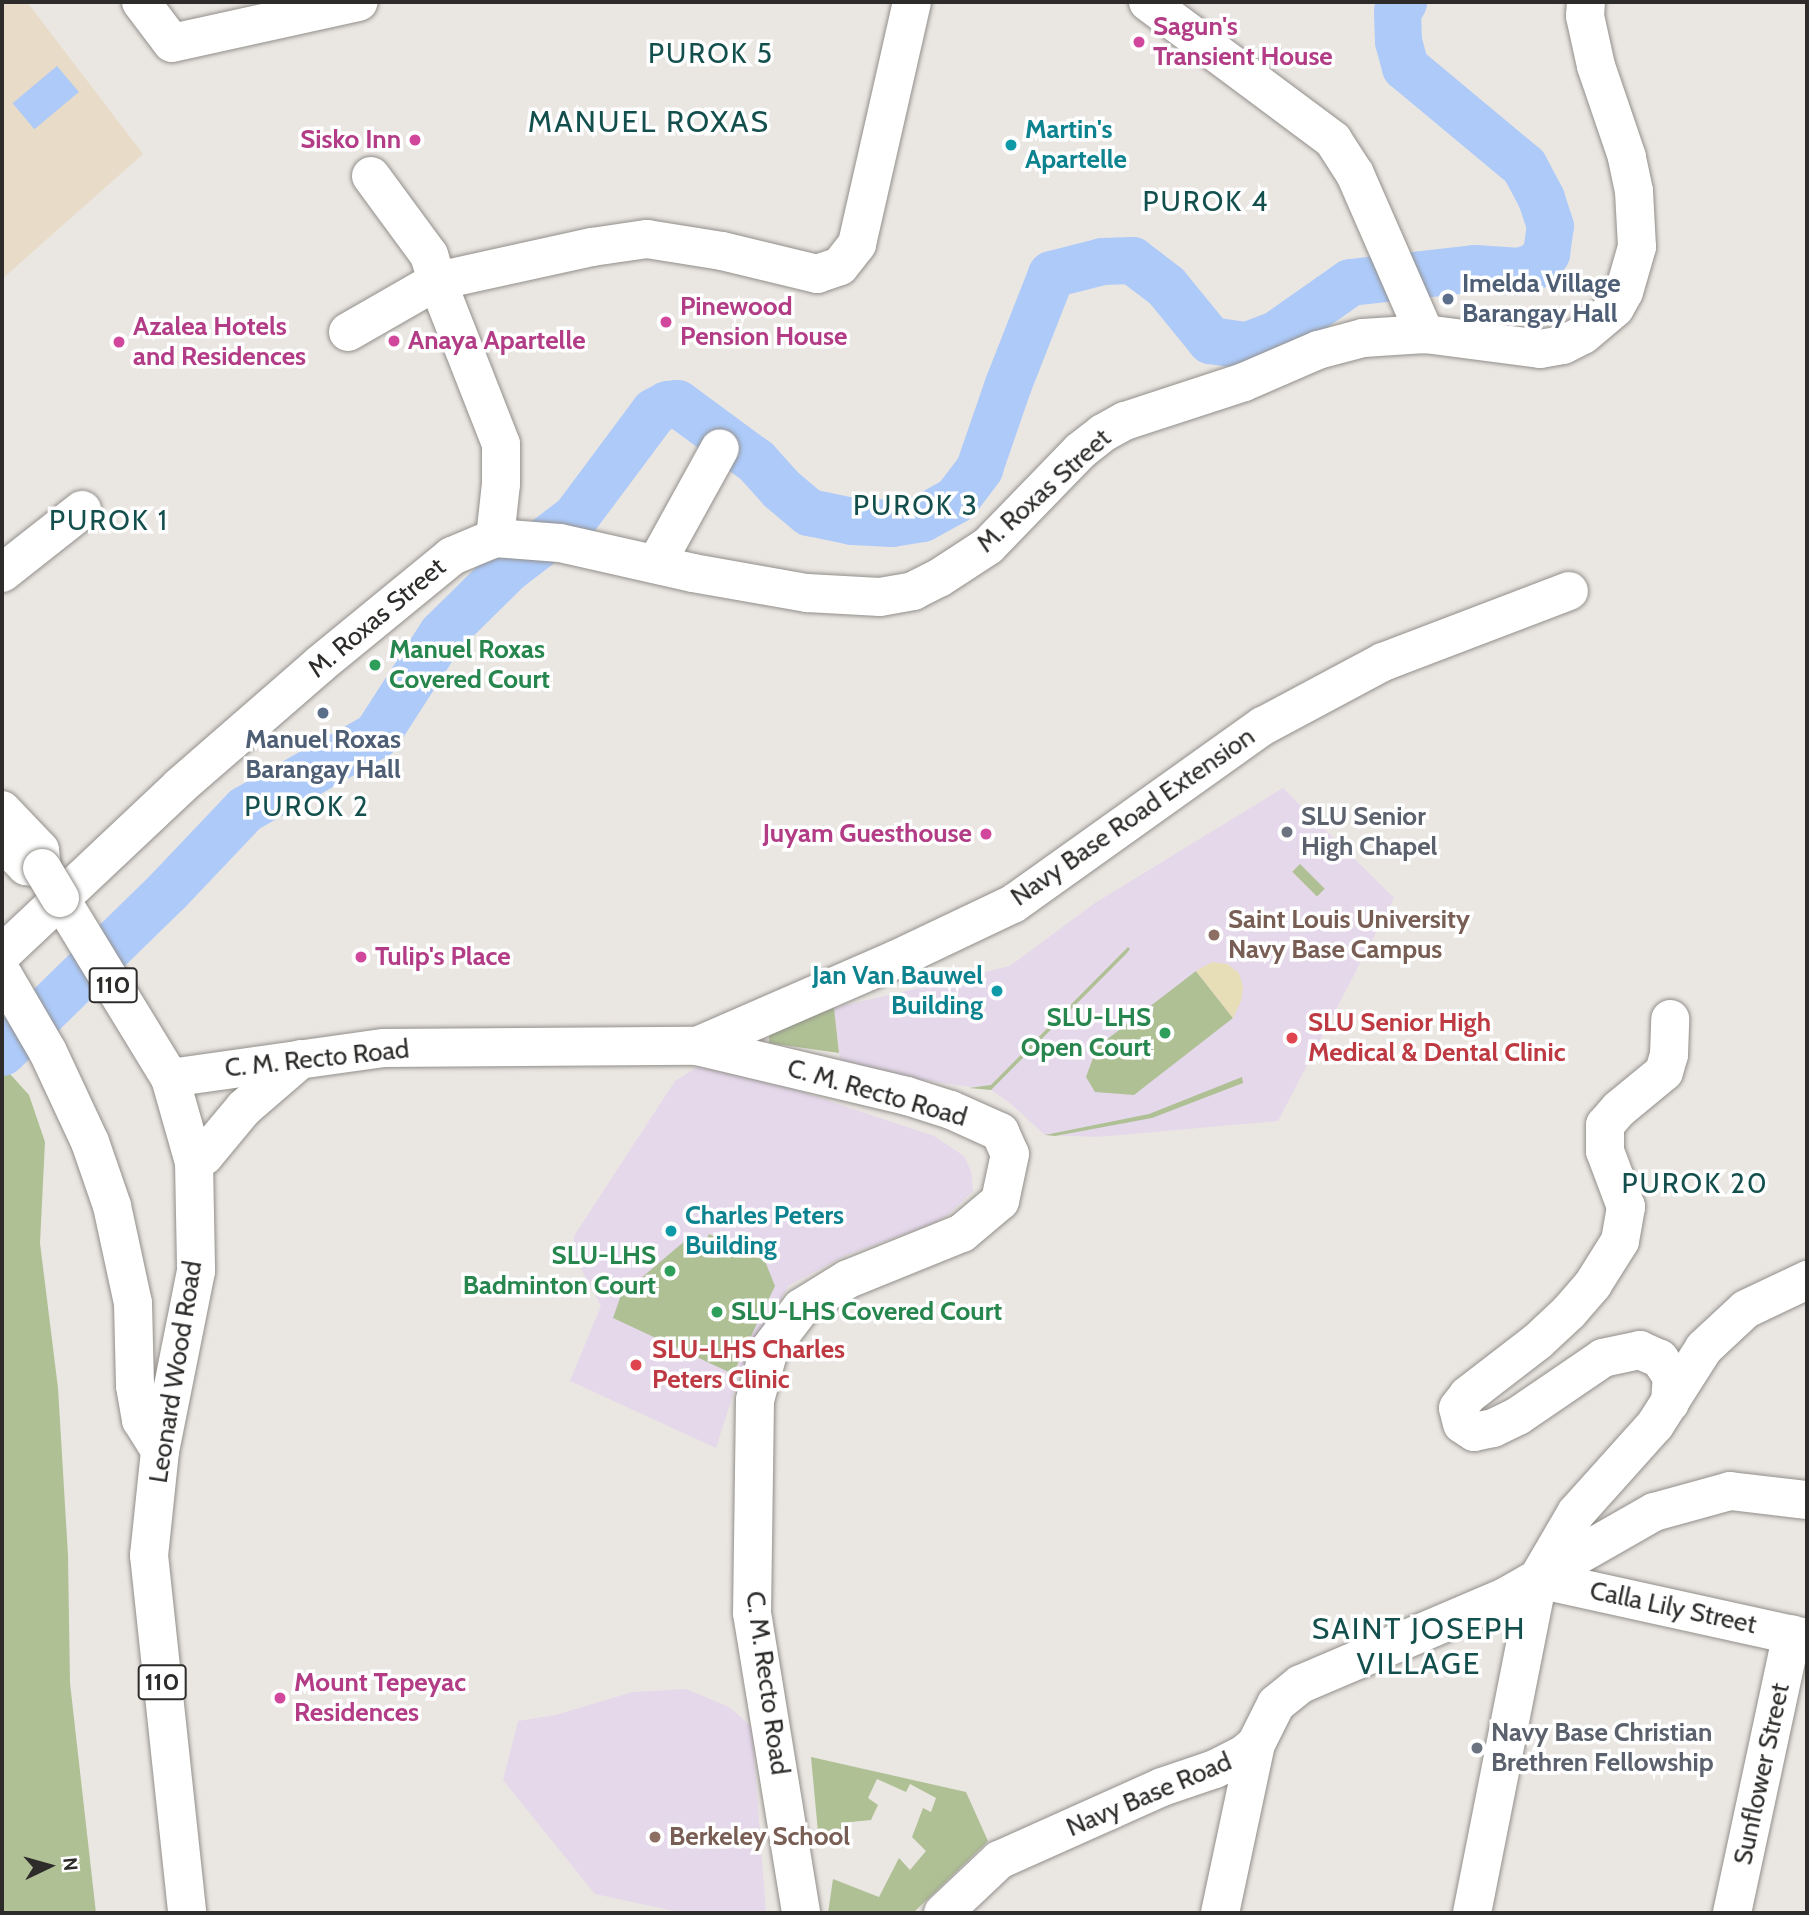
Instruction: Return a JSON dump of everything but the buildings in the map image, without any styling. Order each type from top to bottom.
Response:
[{"type":"street","points":[[141,2],[172,43],[359,2]]},
{"type":"street","points":[[1148,2],[1333,140],[1355,174],[1425,334]]},
{"type":"street","name":"M. Roxas Street","points":[[2,954],[180,786],[319,665],[452,556],[495,538],[572,546],[693,573],[807,593],[880,597],[913,591],[947,573],[988,545],[1080,451],[1103,433],[1125,421],[1244,382],[1318,350],[1363,338],[1425,334],[1540,349],[1563,345],[1602,322],[1624,292],[1637,247],[1634,191],[1627,157],[1596,66],[1585,16],[1586,2]]},
{"type":"street","points":[[348,332],[437,281],[592,247],[647,239],[722,251],[817,274],[840,266],[857,244],[922,4]]},
{"type":"street","points":[[371,176],[429,256],[501,444],[495,538]]},
{"type":"street","points":[[656,564],[720,448]]},
{"type":"street","points":[[2,573],[82,510]]},
{"type":"street","name":"Navy Base Road Extension","points":[[697,1046],[897,959],[1013,904],[1263,726],[1383,662],[1569,591]]},
{"type":"street","name":"Leonard Wood Road","points":[[2,810],[40,850],[42,868],[168,1075],[194,1162],[196,1271],[160,1451],[149,1555],[187,1913]]},
{"type":"street","points":[[2,841],[26,866],[42,868]]},
{"type":"street","points":[[9,984],[48,1052],[90,1142],[112,1206],[133,1303],[135,1386],[141,1420],[160,1451]]},
{"type":"street","points":[[1670,1019],[1669,1055],[1664,1072],[1619,1108],[1605,1125],[1605,1151],[1626,1208],[1620,1241],[1593,1284],[1569,1312],[1538,1341],[1468,1395],[1458,1408],[1462,1424],[1474,1432],[1493,1428],[1518,1416],[1603,1358],[1640,1350],[1660,1359],[1672,1377],[1670,1403]]},
{"type":"street","name":"C. M. Recto Road","points":[[168,1075],[384,1048],[697,1046],[854,1082],[951,1110],[1000,1132],[1010,1154],[1000,1201],[962,1233],[848,1279],[801,1308],[769,1350],[755,1400],[752,1613],[801,1913]]},
{"type":"street","points":[[194,1162],[204,1156],[244,1108],[301,1059]]},
{"type":"street","points":[[1472,1913],[1538,1579],[1574,1517],[1615,1467],[1656,1426],[1704,1348],[1746,1309],[1807,1280]]},
{"type":"street","name":"Navy Base Road","points":[[943,1913],[999,1860],[1161,1787],[1215,1769],[1243,1755],[1256,1744],[1276,1704],[1301,1684],[1505,1597],[1654,1512],[1730,1491],[1807,1500]]},
{"type":"street","name":"Calla Lily Street","points":[[1538,1579],[1799,1636]]},
{"type":"street","name":"Sunflower Street","points":[[1732,1913],[1799,1636]]},
{"type":"street","points":[[1220,1913],[1256,1744]]},
{"type":"shaded area","points":[[2,2],[27,2],[143,154],[2,279]]},
{"type":"shaded area","name":"Saint Louis University Navy Base Campus","points":[[1283,788],[1394,898],[1278,1121],[1097,1137],[1045,1135],[1010,1103],[991,1090],[923,1080],[866,1068],[853,1062],[844,1064],[840,1059],[834,1008],[1010,966],[1095,903]]},
{"type":"shaded area","points":[[699,1066],[793,1089],[934,1136],[964,1156],[971,1171],[973,1191],[949,1214],[931,1225],[846,1255],[788,1286],[738,1379],[716,1448],[570,1381],[601,1306],[574,1256],[574,1236],[675,1081]]},
{"type":"shaded area","name":"Berkeley School","points":[[686,1689],[729,1707],[752,1727],[766,1913],[684,1913],[595,1894],[503,1780],[518,1721],[556,1715],[633,1692]]},
{"type":"green space","points":[[1300,864],[1325,889],[1317,897],[1292,872]]},
{"type":"green space","points":[[1128,947],[1130,949],[1126,954],[991,1090],[969,1088],[991,1085]]},
{"type":"green space","name":"SLU-LHS Open Court","points":[[1196,971],[1233,1018],[1134,1095],[1095,1092],[1086,1077],[1097,1047]]},
{"type":"green space","points":[[834,1008],[839,1053],[769,1043],[769,1031]]},
{"type":"green space","points":[[2,1065],[29,1095],[45,1142],[40,1243],[58,1388],[68,1555],[70,1683],[96,1913],[2,1913]]},
{"type":"green space","points":[[1242,1077],[1243,1083],[1152,1118],[1055,1136],[1045,1135],[1149,1114]]},
{"type":"green space","name":"SLU-LHS Covered Court","points":[[709,1234],[765,1261],[775,1286],[733,1374],[613,1318],[621,1295],[686,1240],[703,1247]]},
{"type":"green space","points":[[811,1757],[966,1792],[988,1841],[913,1913],[828,1913],[833,1879],[879,1897],[899,1858],[910,1870],[926,1851],[912,1837],[923,1808],[931,1812],[936,1798],[910,1784],[906,1792],[877,1779],[868,1798],[878,1805],[871,1820],[841,1823],[843,1843],[819,1843]]},
{"type":"sand","points":[[1212,962],[1227,964],[1239,973],[1243,987],[1241,1001],[1233,1018],[1196,971]]},
{"type":"water","points":[[57,66],[79,92],[34,129],[13,103]]},
{"type":"waterway","points":[[2,1052],[168,890],[245,809],[376,735],[441,634],[508,568],[575,517],[654,411],[667,404],[677,403],[756,461],[780,488],[809,512],[852,521],[891,523],[922,518],[956,499],[979,468],[1051,274],[1102,261],[1132,260],[1166,286],[1210,340],[1247,345],[1276,334],[1350,282],[1474,268],[1520,271],[1536,265],[1546,253],[1550,226],[1541,198],[1524,166],[1405,67],[1398,41],[1397,11],[1403,2]]},
{"type":"place","name":"Sagun's Transient House","points":[[1139,42]]},
{"type":"place","name":"Sisko Inn","points":[[415,140]]},
{"type":"place","name":"Martin's Apartelle","points":[[1011,145]]},
{"type":"place","name":"Imelda Village Barangay Hall","points":[[1448,299]]},
{"type":"place","name":"Pinewood Pension House","points":[[666,322]]},
{"type":"place","name":"Anaya Apartelle","points":[[394,341]]},
{"type":"place","name":"Azalea Hotels and Residences","points":[[119,342]]},
{"type":"place","name":"Manuel Roxas Covered Court","points":[[375,665]]},
{"type":"place","name":"Manuel Roxas Barangay Hall","points":[[323,713]]},
{"type":"place","name":"SLU Senior High Chapel","points":[[1287,832]]},
{"type":"place","name":"Juyam Guesthouse","points":[[986,834]]},
{"type":"place","name":"Saint Louis University Navy Base Campus","points":[[1214,935]]},
{"type":"place","name":"Tulip's Place","points":[[361,957]]},
{"type":"place","name":"Jan Van Bauwel Building","points":[[997,991]]},
{"type":"place","name":"SLU-LHS Open Court","points":[[1165,1033]]},
{"type":"place","name":"SLU Senior High Medical & Dental Clinic","points":[[1292,1038]]},
{"type":"place","name":"Charles Peters Building","points":[[671,1231]]},
{"type":"place","name":"SLU-LHS Badminton Court","points":[[670,1271]]},
{"type":"place","name":"SLU-LHS Covered Court","points":[[717,1312]]},
{"type":"place","name":"SLU-LHS Charles Peters Clinic","points":[[636,1365]]},
{"type":"place","name":"Mount Tepeyac Residences","points":[[280,1698]]},
{"type":"place","name":"Navy Base Christian Brethren Fellowship","points":[[1477,1748]]},
{"type":"place","name":"Berkeley School","points":[[655,1837]]},
{"type":"district","name":"PUROK 5","points":[[711,53]]},
{"type":"district","name":"MANUEL ROXAS","points":[[649,122]]},
{"type":"district","name":"PUROK 4","points":[[1206,201]]},
{"type":"district","name":"PUROK 3","points":[[916,505]]},
{"type":"district","name":"PUROK 1","points":[[109,520]]},
{"type":"district","name":"PUROK 2","points":[[307,806]]},
{"type":"district","name":"PUROK 20","points":[[1695,1183]]},
{"type":"district","name":"SAINT JOSEPH VILLAGE","points":[[1419,1646]]}]
